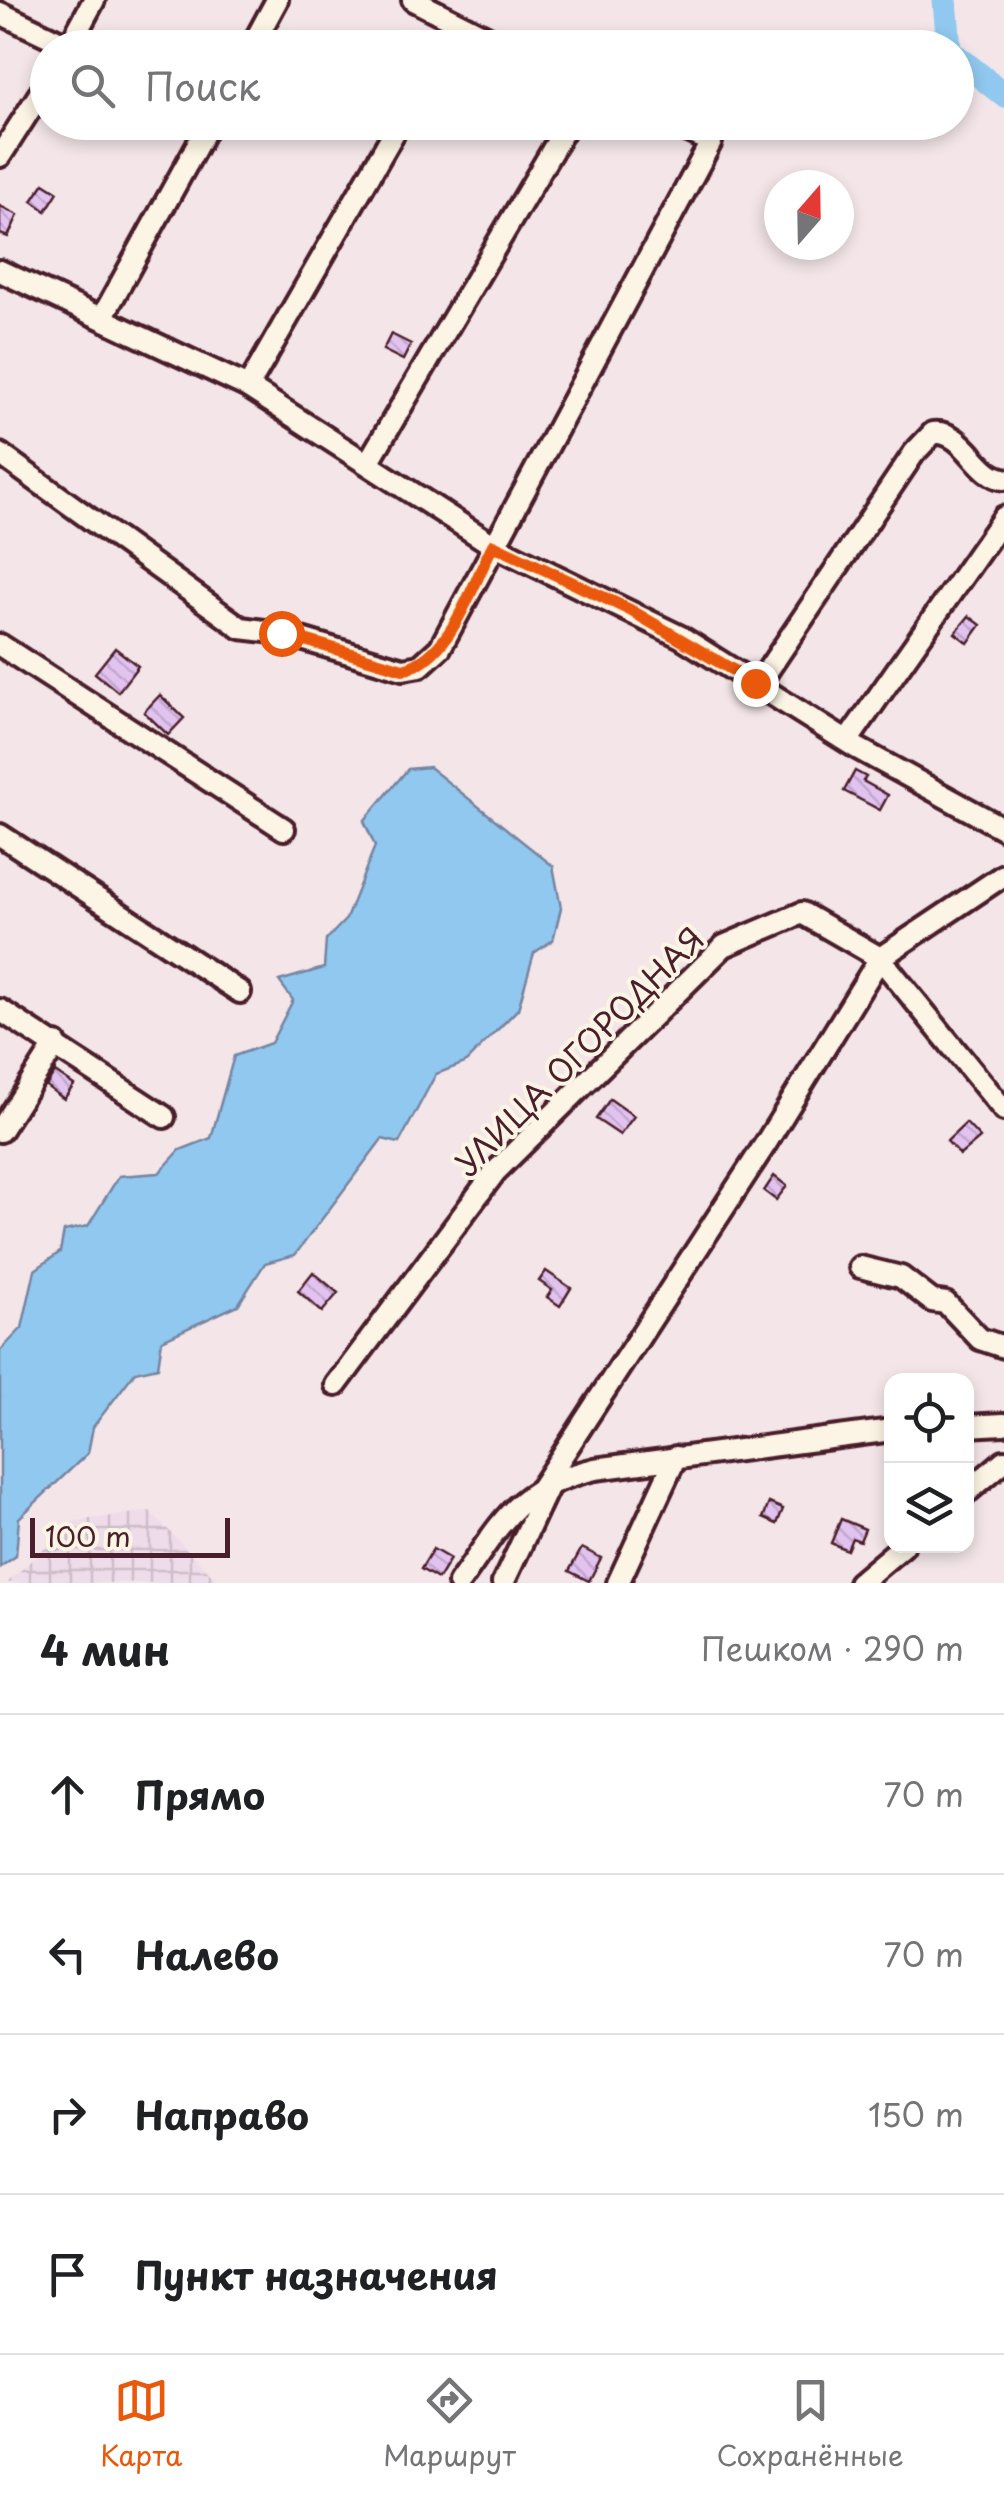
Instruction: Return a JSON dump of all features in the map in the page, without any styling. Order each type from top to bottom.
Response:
[{"type":"street","points":[[78,30],[94,0]]},
{"type":"street","points":[[261,30],[277,0]]},
{"type":"street","points":[[413,0],[470,30]]},
{"type":"street","points":[[0,13],[34,30]]},
{"type":"street","points":[[454,30],[457,24]]},
{"type":"street","points":[[0,156],[30,108]]},
{"type":"street","points":[[104,316],[200,140]]},
{"type":"street","points":[[248,387],[390,140]]},
{"type":"street","points":[[369,461],[558,140]]},
{"type":"street","points":[[0,454],[241,628],[281,633],[403,669],[420,666],[440,648],[711,142],[707,140]]},
{"type":"street","points":[[0,271],[104,316],[248,387],[369,461],[493,545],[630,610],[1004,829]]},
{"type":"street","points":[[758,685],[914,453],[933,433],[956,440],[990,474],[1004,480]]},
{"type":"street","points":[[848,740],[1004,517]]},
{"type":"street","points":[[0,645],[284,829]]},
{"type":"street","points":[[0,835],[240,992]]},
{"type":"street","points":[[504,1583],[546,1484],[880,958],[1004,876]]},
{"type":"street","name":"УЛИЦА ОГОРОДНАЯ","points":[[336,1385],[495,1172],[724,946],[802,913],[880,958]]},
{"type":"street","points":[[880,958],[1004,1110]]},
{"type":"street","points":[[0,1010],[164,1116]]},
{"type":"street","points":[[0,1132],[56,1044]]},
{"type":"street","points":[[860,1267],[901,1278],[932,1301],[946,1303],[980,1339],[1004,1347]]},
{"type":"street","points":[[974,1426],[1004,1424]]},
{"type":"street","points":[[459,1583],[522,1497],[546,1484],[676,1457],[884,1431]]},
{"type":"street","points":[[618,1583],[676,1457]]},
{"type":"street","points":[[974,1486],[1004,1461]]},
{"type":"street","points":[[859,1583],[895,1553]]},
{"type":"shaded area","points":[[150,1511],[220,1583],[7,1583],[74,1521]]},
{"type":"water","points":[[429,767],[553,866],[561,908],[553,940],[534,953],[518,1009],[465,1063],[436,1074],[399,1143],[382,1139],[295,1255],[265,1263],[238,1305],[162,1340],[158,1367],[135,1372],[93,1427],[88,1453],[19,1518],[16,1556],[0,1567],[0,1351],[22,1328],[35,1270],[60,1252],[64,1231],[88,1226],[119,1176],[159,1173],[180,1150],[211,1138],[234,1056],[271,1043],[293,1000],[279,981],[324,968],[326,940],[346,919],[375,846],[364,821],[408,769]]},
{"type":"building","points":[[44,183],[58,192],[46,211],[32,201]]},
{"type":"building","points":[[0,206],[18,215],[8,237],[0,234]]},
{"type":"building","points":[[391,334],[411,344],[403,360],[383,350]]},
{"type":"building","points":[[969,616],[981,625],[968,643],[955,633]]},
{"type":"building","points":[[115,648],[138,666],[118,692],[95,673]]},
{"type":"building","points":[[160,695],[184,718],[168,735],[144,712]]},
{"type":"building","points":[[855,771],[866,777],[863,781],[888,795],[880,810],[844,791]]},
{"type":"building","points":[[55,1072],[74,1085],[64,1099],[46,1086]]},
{"type":"building","points":[[610,1099],[634,1116],[620,1135],[596,1119]]},
{"type":"building","points":[[966,1123],[980,1138],[960,1155],[947,1141]]},
{"type":"building","points":[[774,1176],[787,1186],[776,1200],[764,1191]]},
{"type":"building","points":[[546,1271],[571,1288],[560,1306],[547,1297],[552,1290],[539,1281]]},
{"type":"building","points":[[313,1272],[338,1293],[322,1312],[298,1291]]},
{"type":"building","points":[[769,1503],[783,1509],[777,1524],[763,1518]]},
{"type":"building","points":[[841,1519],[865,1529],[860,1541],[852,1538],[847,1550],[831,1543]]},
{"type":"building","points":[[582,1548],[601,1558],[589,1581],[569,1571]]},
{"type":"building","points":[[433,1549],[450,1559],[438,1579],[421,1569]]},
{"type":"waterway","points":[[945,0],[948,30]]},
{"type":"waterway","points":[[974,71],[1004,95]]},
{"type":"route","points":[[281,633],[403,669],[420,666],[440,648],[493,545],[630,610],[755,683]]}]
